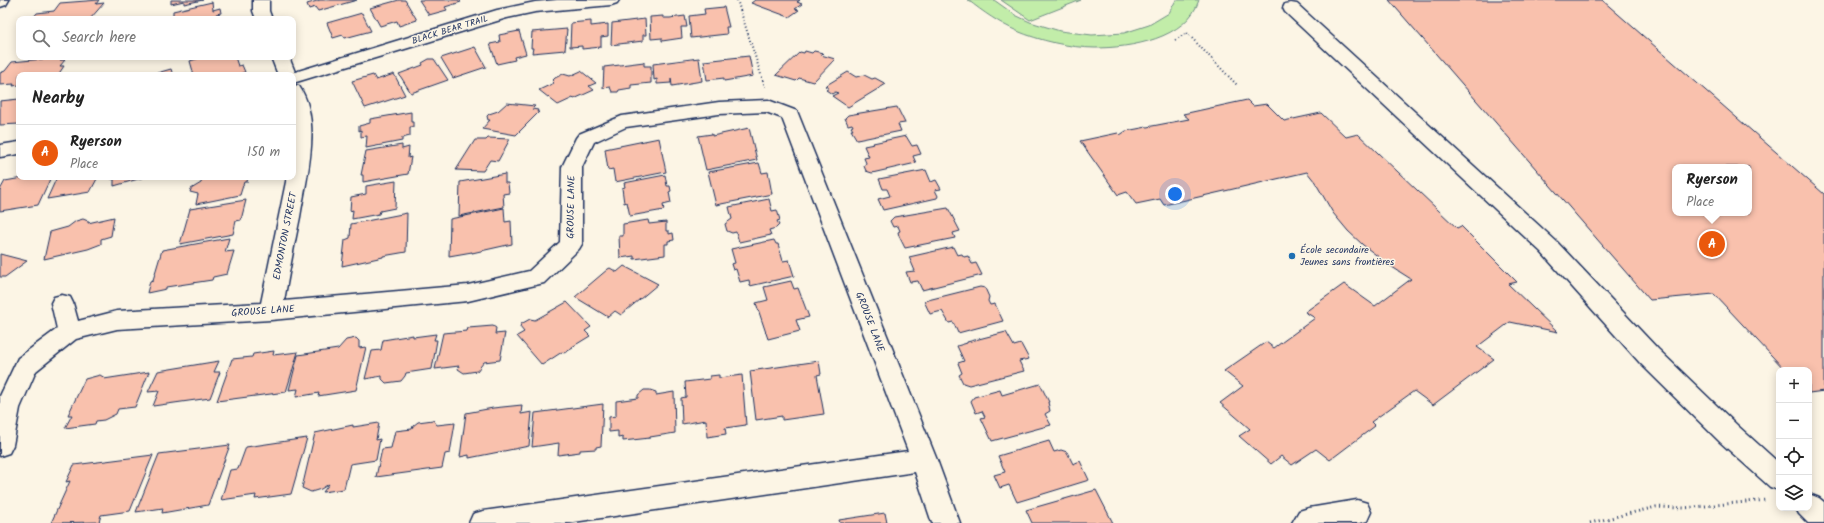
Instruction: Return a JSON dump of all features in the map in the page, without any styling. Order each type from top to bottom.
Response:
[{"type":"street","points":[[261,0],[261,11],[263,16]]},
{"type":"street","name":"BLACK BEAR TRAIL","points":[[296,77],[503,14],[535,7],[611,0]]},
{"type":"street","points":[[1291,8],[1549,247],[1649,356],[1729,434],[1776,476]]},
{"type":"street","points":[[281,60],[286,72]]},
{"type":"street","name":"EDMONTON STREET","points":[[271,311],[300,160],[302,128],[299,105],[296,98]]},
{"type":"street","name":"GROUSE LANE","points":[[0,445],[7,408],[27,365],[69,332],[117,320],[271,311],[468,293],[536,277],[571,244],[572,167],[586,138],[622,122],[719,108],[768,106],[790,114],[924,460],[946,523]]},
{"type":"street","points":[[0,151],[16,148]]},
{"type":"street","points":[[62,303],[69,332]]},
{"type":"street","points":[[483,523],[924,460]]},
{"type":"street","points":[[1812,509],[1824,520]]},
{"type":"street","points":[[1306,523],[1310,520],[1357,512]]},
{"type":"path","points":[[737,0],[765,82],[768,106]]},
{"type":"path","points":[[1175,40],[1187,33],[1237,85]]},
{"type":"path","points":[[1590,523],[1656,507],[1684,508],[1771,500]]},
{"type":"green space","points":[[968,0],[994,0],[1015,15],[1030,22],[1060,31],[1092,35],[1124,33],[1149,25],[1169,13],[1176,0],[1199,0],[1193,13],[1183,24],[1156,39],[1109,48],[1086,48],[1045,40],[1010,28],[985,13]]},
{"type":"green space","points":[[1001,0],[1081,0],[1030,20]]},
{"type":"building","points":[[99,0],[96,4],[104,3],[93,16],[34,16],[37,13],[54,11],[60,3]]},
{"type":"building","points":[[171,0],[203,0],[184,4],[184,1],[171,4]]},
{"type":"building","points":[[320,0],[357,0],[318,11],[315,7],[309,9],[307,4]]},
{"type":"building","points":[[399,0],[405,0],[417,20],[399,26],[397,21],[380,26],[370,8]]},
{"type":"building","points":[[419,0],[459,0],[461,2],[445,7],[447,10],[429,15]]},
{"type":"building","points":[[755,0],[800,0],[797,2],[802,4],[795,9],[799,10],[789,17],[751,3]]},
{"type":"building","points":[[1389,0],[1602,0],[1824,194],[1824,391],[1812,393],[1812,367],[1782,367],[1714,294],[1650,300]]},
{"type":"building","points":[[212,2],[213,10],[220,8],[221,13],[216,14],[216,16],[173,16],[173,11]]},
{"type":"building","points":[[724,7],[729,27],[726,27],[727,34],[691,38],[689,16],[705,14],[704,9]]},
{"type":"building","points":[[362,13],[371,31],[345,38],[343,35],[333,38],[327,23]]},
{"type":"building","points":[[663,16],[663,18],[670,18],[685,16],[687,27],[681,27],[682,38],[662,41],[662,38],[651,39],[650,17]]},
{"type":"building","points":[[645,19],[646,35],[643,35],[643,41],[611,45],[612,23]]},
{"type":"building","points":[[591,21],[591,26],[608,24],[608,36],[601,37],[601,47],[582,49],[582,46],[570,47],[571,23]]},
{"type":"building","points":[[567,29],[565,50],[532,53],[532,32]]},
{"type":"building","points":[[519,31],[526,54],[514,57],[515,60],[497,64],[490,44],[500,42],[499,35]]},
{"type":"building","points":[[475,47],[486,67],[453,78],[441,58]]},
{"type":"building","points":[[805,51],[812,53],[814,51],[823,53],[821,55],[835,59],[813,82],[799,78],[796,81],[776,75],[800,52],[804,53]]},
{"type":"building","points":[[749,56],[753,76],[724,81],[724,78],[707,80],[704,61]]},
{"type":"building","points":[[699,58],[702,81],[672,86],[671,78],[671,83],[657,84],[657,79],[654,80],[653,64]]},
{"type":"building","points":[[429,59],[434,59],[448,80],[411,93],[399,74],[423,65],[422,63]]},
{"type":"building","points":[[32,60],[65,60],[60,66],[64,66],[60,72],[16,72],[16,86],[13,86],[14,84],[0,85],[0,73],[5,71],[12,62]]},
{"type":"building","points":[[236,60],[238,66],[242,65],[245,72],[193,72],[190,61]]},
{"type":"building","points":[[644,62],[644,66],[651,66],[651,83],[631,85],[631,88],[619,90],[618,92],[612,92],[610,87],[603,88],[604,67]]},
{"type":"building","points":[[171,69],[172,72],[160,72]]},
{"type":"building","points":[[581,71],[596,83],[589,86],[594,90],[558,105],[539,90],[554,83],[552,81],[563,74],[570,76]]},
{"type":"building","points":[[848,72],[856,77],[864,75],[872,79],[875,78],[886,84],[848,107],[832,96],[838,93],[835,92],[832,94],[826,90],[829,88],[825,86]]},
{"type":"building","points":[[394,74],[405,95],[365,108],[352,81],[373,75],[376,80]]},
{"type":"building","points":[[16,99],[16,124],[0,125],[0,101]]},
{"type":"building","points":[[1247,100],[1253,106],[1267,104],[1284,121],[1321,113],[1346,137],[1358,134],[1457,228],[1461,226],[1517,282],[1508,284],[1558,332],[1510,322],[1477,347],[1494,359],[1433,405],[1414,391],[1371,422],[1375,426],[1330,460],[1316,449],[1292,465],[1281,456],[1271,464],[1239,436],[1250,429],[1220,403],[1243,386],[1224,371],[1266,342],[1274,348],[1315,318],[1305,312],[1344,284],[1375,306],[1411,279],[1363,245],[1348,231],[1333,213],[1315,182],[1307,172],[1164,205],[1160,199],[1136,204],[1127,192],[1118,195],[1080,141],[1118,133],[1120,135],[1126,131],[1189,119],[1183,114]]},
{"type":"building","points":[[507,103],[535,106],[532,109],[538,110],[537,112],[539,112],[516,135],[482,129],[490,120],[488,120],[487,116],[498,111]]},
{"type":"building","points":[[897,107],[905,123],[898,124],[901,131],[857,140],[851,130],[853,130],[851,127],[853,126],[852,124],[848,125],[845,118],[848,115]]},
{"type":"building","points":[[411,112],[411,122],[413,122],[413,127],[410,127],[410,136],[402,138],[402,141],[366,148],[367,136],[361,137],[361,130],[359,131],[359,126],[370,123],[370,119]]},
{"type":"building","points":[[749,128],[757,160],[706,170],[698,136],[712,134],[712,136]]},
{"type":"building","points":[[906,136],[912,146],[917,145],[921,154],[913,156],[916,163],[872,173],[866,171],[864,166],[866,163],[864,158],[869,157],[864,146]]},
{"type":"building","points":[[488,138],[510,139],[498,161],[490,160],[483,171],[456,170],[475,140],[486,140]]},
{"type":"building","points":[[659,138],[666,172],[615,182],[613,169],[608,170],[605,149]]},
{"type":"building","points":[[402,145],[402,149],[409,147],[408,158],[411,157],[408,174],[363,182],[363,175],[361,175],[366,151]]},
{"type":"building","points":[[759,163],[762,173],[768,172],[772,194],[716,205],[708,172]]},
{"type":"building","points":[[926,170],[931,182],[936,180],[941,189],[935,190],[938,196],[937,198],[883,210],[878,199],[890,196],[887,189],[883,189],[879,179]]},
{"type":"building","points":[[505,174],[505,183],[508,183],[509,193],[503,194],[504,207],[459,216],[460,182]]},
{"type":"building","points":[[665,175],[667,186],[670,186],[671,191],[669,192],[671,203],[663,205],[664,210],[630,216],[627,202],[624,203],[622,188],[625,187],[624,183]]},
{"type":"building","points":[[16,179],[50,180],[38,205],[0,211],[0,190],[5,181]]},
{"type":"building","points":[[56,180],[96,180],[90,192],[47,199]]},
{"type":"building","points":[[114,180],[135,180],[114,186]]},
{"type":"building","points":[[202,180],[247,180],[247,182],[244,182],[240,195],[196,204],[198,194],[190,192],[191,189],[201,183]]},
{"type":"building","points":[[396,181],[395,208],[380,211],[379,214],[352,219],[353,210],[350,211],[351,197],[366,194],[366,186]]},
{"type":"building","points":[[769,199],[772,211],[777,210],[780,220],[777,221],[779,225],[776,228],[769,230],[771,235],[739,242],[736,232],[732,233],[727,231],[725,224],[732,219],[729,207]]},
{"type":"building","points":[[246,200],[241,220],[236,221],[233,234],[180,244],[190,209]]},
{"type":"building","points":[[504,208],[505,222],[511,221],[512,244],[472,253],[449,256],[450,219]]},
{"type":"building","points":[[948,208],[960,231],[953,233],[955,238],[905,248],[899,236],[898,232],[900,231],[898,226],[893,227],[890,221],[894,217]]},
{"type":"building","points":[[407,213],[406,252],[342,266],[345,240],[350,238],[351,224]]},
{"type":"building","points":[[114,217],[111,236],[101,239],[101,244],[88,249],[44,259],[50,232],[68,227],[76,221],[83,219],[88,221],[88,223]]},
{"type":"building","points":[[648,220],[649,224],[666,222],[666,231],[669,231],[669,234],[673,233],[674,240],[668,241],[668,244],[665,244],[665,255],[634,259],[634,256],[620,258],[619,236],[623,236],[623,224]]},
{"type":"building","points":[[229,238],[225,252],[234,251],[227,274],[213,277],[212,280],[166,287],[166,289],[147,293],[150,281],[153,280],[162,250]]},
{"type":"building","points":[[774,240],[776,244],[778,244],[783,261],[789,260],[794,276],[750,286],[749,280],[740,282],[736,269],[733,270],[731,264],[735,263],[731,249]]},
{"type":"building","points":[[953,247],[957,255],[962,254],[964,257],[968,256],[972,264],[976,263],[982,275],[922,290],[918,281],[910,282],[906,272],[915,271],[909,257]]},
{"type":"building","points":[[0,254],[27,261],[5,277],[0,277]]},
{"type":"building","points":[[624,266],[658,284],[621,315],[615,311],[608,317],[575,297],[608,269],[610,268],[617,272]]},
{"type":"building","points":[[791,281],[794,289],[798,288],[809,317],[796,320],[800,331],[768,339],[756,303],[768,300],[764,287]]},
{"type":"building","points":[[980,287],[985,288],[989,297],[988,301],[990,305],[995,304],[1003,321],[958,333],[953,322],[949,323],[942,311],[930,314],[924,301]]},
{"type":"building","points":[[567,302],[591,327],[585,331],[590,336],[572,347],[573,348],[564,353],[562,352],[542,365],[517,336],[524,332],[520,327],[521,324],[530,319],[535,320]]},
{"type":"building","points":[[493,326],[496,328],[495,334],[505,333],[500,360],[484,362],[477,371],[464,373],[458,369],[459,366],[435,369],[443,333],[467,331],[468,328]]},
{"type":"building","points":[[1006,332],[1014,346],[1021,344],[1029,359],[1019,361],[1024,371],[969,385],[963,383],[959,375],[962,373],[958,363],[964,361],[957,346]]},
{"type":"building","points":[[436,334],[434,340],[437,340],[432,369],[406,373],[401,381],[386,383],[382,379],[382,376],[365,379],[372,351],[381,350],[383,340],[413,335],[413,337]]},
{"type":"building","points":[[356,338],[359,341],[359,348],[366,347],[356,390],[318,396],[319,393],[296,397],[298,389],[289,390],[298,355],[338,349],[346,340]]},
{"type":"building","points":[[274,351],[273,355],[298,352],[286,392],[217,401],[232,359],[252,357],[253,354]]},
{"type":"building","points":[[219,361],[214,372],[220,372],[210,398],[153,406],[159,391],[148,392],[158,371]]},
{"type":"building","points":[[819,361],[821,374],[817,375],[824,414],[782,420],[782,416],[756,420],[750,371]]},
{"type":"building","points":[[149,372],[135,407],[118,409],[116,414],[104,420],[96,421],[95,424],[65,428],[72,415],[68,415],[85,379],[100,375],[105,378],[104,379]]},
{"type":"building","points":[[719,375],[719,378],[742,375],[746,425],[725,428],[726,434],[707,437],[706,420],[682,424],[681,398],[686,397],[685,382],[710,379],[710,376]]},
{"type":"building","points":[[1040,384],[1049,402],[1050,411],[1045,414],[1051,425],[992,441],[981,418],[985,417],[982,411],[976,413],[971,401],[974,397],[1000,390],[1002,395]]},
{"type":"building","points":[[644,390],[656,392],[656,395],[674,392],[675,433],[623,441],[623,437],[618,438],[618,431],[609,432],[609,417],[616,416],[616,401],[638,398],[638,395]]},
{"type":"building","points":[[603,404],[601,446],[596,447],[596,449],[580,450],[580,452],[558,455],[559,443],[532,447],[535,413]]},
{"type":"building","points":[[522,405],[521,414],[532,412],[529,446],[469,458],[469,455],[460,457],[466,413]]},
{"type":"building","points":[[433,420],[437,425],[455,423],[450,453],[445,454],[442,468],[376,477],[382,449],[391,448],[395,431],[412,429],[418,422]]},
{"type":"building","points":[[379,423],[376,440],[380,439],[376,460],[350,464],[344,489],[323,492],[329,484],[321,489],[311,492],[302,488],[315,433],[353,425],[353,427]]},
{"type":"building","points":[[307,438],[291,494],[255,499],[256,495],[221,500],[230,470],[238,469],[246,447]]},
{"type":"building","points":[[1049,441],[1054,452],[1061,450],[1067,452],[1073,464],[1080,461],[1089,480],[1017,502],[1009,485],[1000,488],[994,475],[1005,472],[998,456]]},
{"type":"building","points":[[230,445],[208,505],[162,513],[163,508],[136,512],[159,454]]},
{"type":"building","points":[[153,455],[130,511],[101,515],[99,522],[51,523],[70,481],[66,482],[74,465]]},
{"type":"building","points":[[1096,490],[1113,523],[1032,523],[1026,510]]},
{"type":"building","points":[[885,513],[887,523],[840,523],[839,520]]},
{"type":"place","name":"Ryerson","points":[[1712,244]]},
{"type":"place","name":"École secondaire Jeunes sans frontières","points":[[1292,256]]}]
